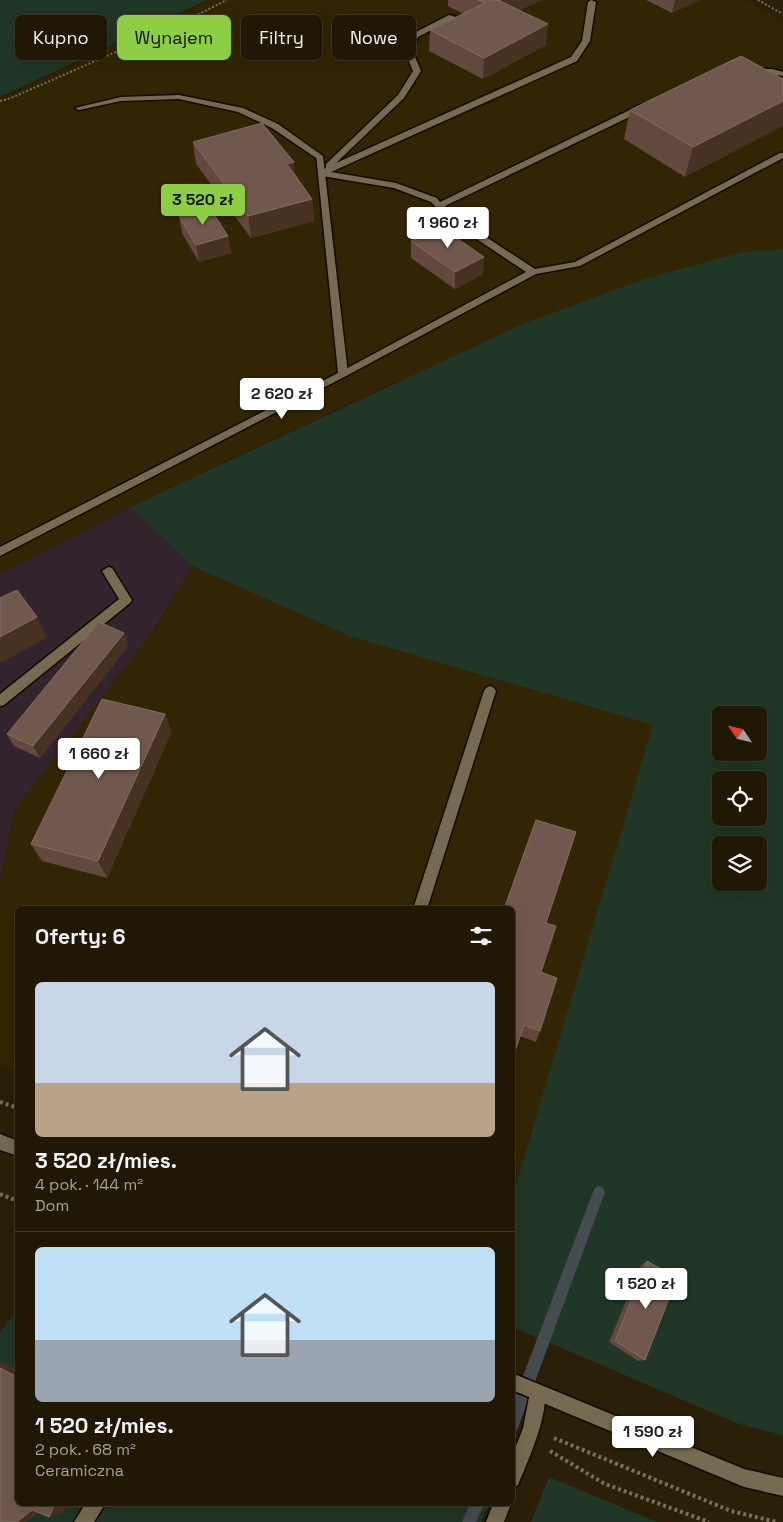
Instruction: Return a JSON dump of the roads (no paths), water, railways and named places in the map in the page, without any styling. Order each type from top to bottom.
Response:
[{"type":"street","points":[[322,173],[574,59],[586,41],[592,2]]},
{"type":"street","points":[[322,173],[401,96],[417,71],[408,50],[415,36],[452,17]]},
{"type":"street","points":[[738,70],[772,71],[783,74]]},
{"type":"street","points":[[79,108],[121,99],[179,97],[240,110],[275,126],[319,156],[344,374]]},
{"type":"street","points":[[438,206],[649,104]]},
{"type":"street","points":[[0,552],[344,374],[533,272],[577,264],[783,155]]},
{"type":"street","points":[[322,173],[396,186],[434,200],[438,206],[487,243],[533,272]]},
{"type":"street","points":[[0,701],[126,600],[108,571]]},
{"type":"street","points":[[421,906],[490,691]]},
{"type":"street","points":[[0,1142],[15,1148]]},
{"type":"street","points":[[515,1383],[744,1478],[783,1487]]},
{"type":"street","points":[[515,1472],[531,1433],[535,1392]]},
{"type":"street","points":[[83,1522],[95,1506]]},
{"type":"street","points":[[495,1522],[501,1506]]},
{"type":"waterway","points":[[515,1417],[599,1192]]},
{"type":"waterway","points":[[469,1522],[476,1506]]}]
